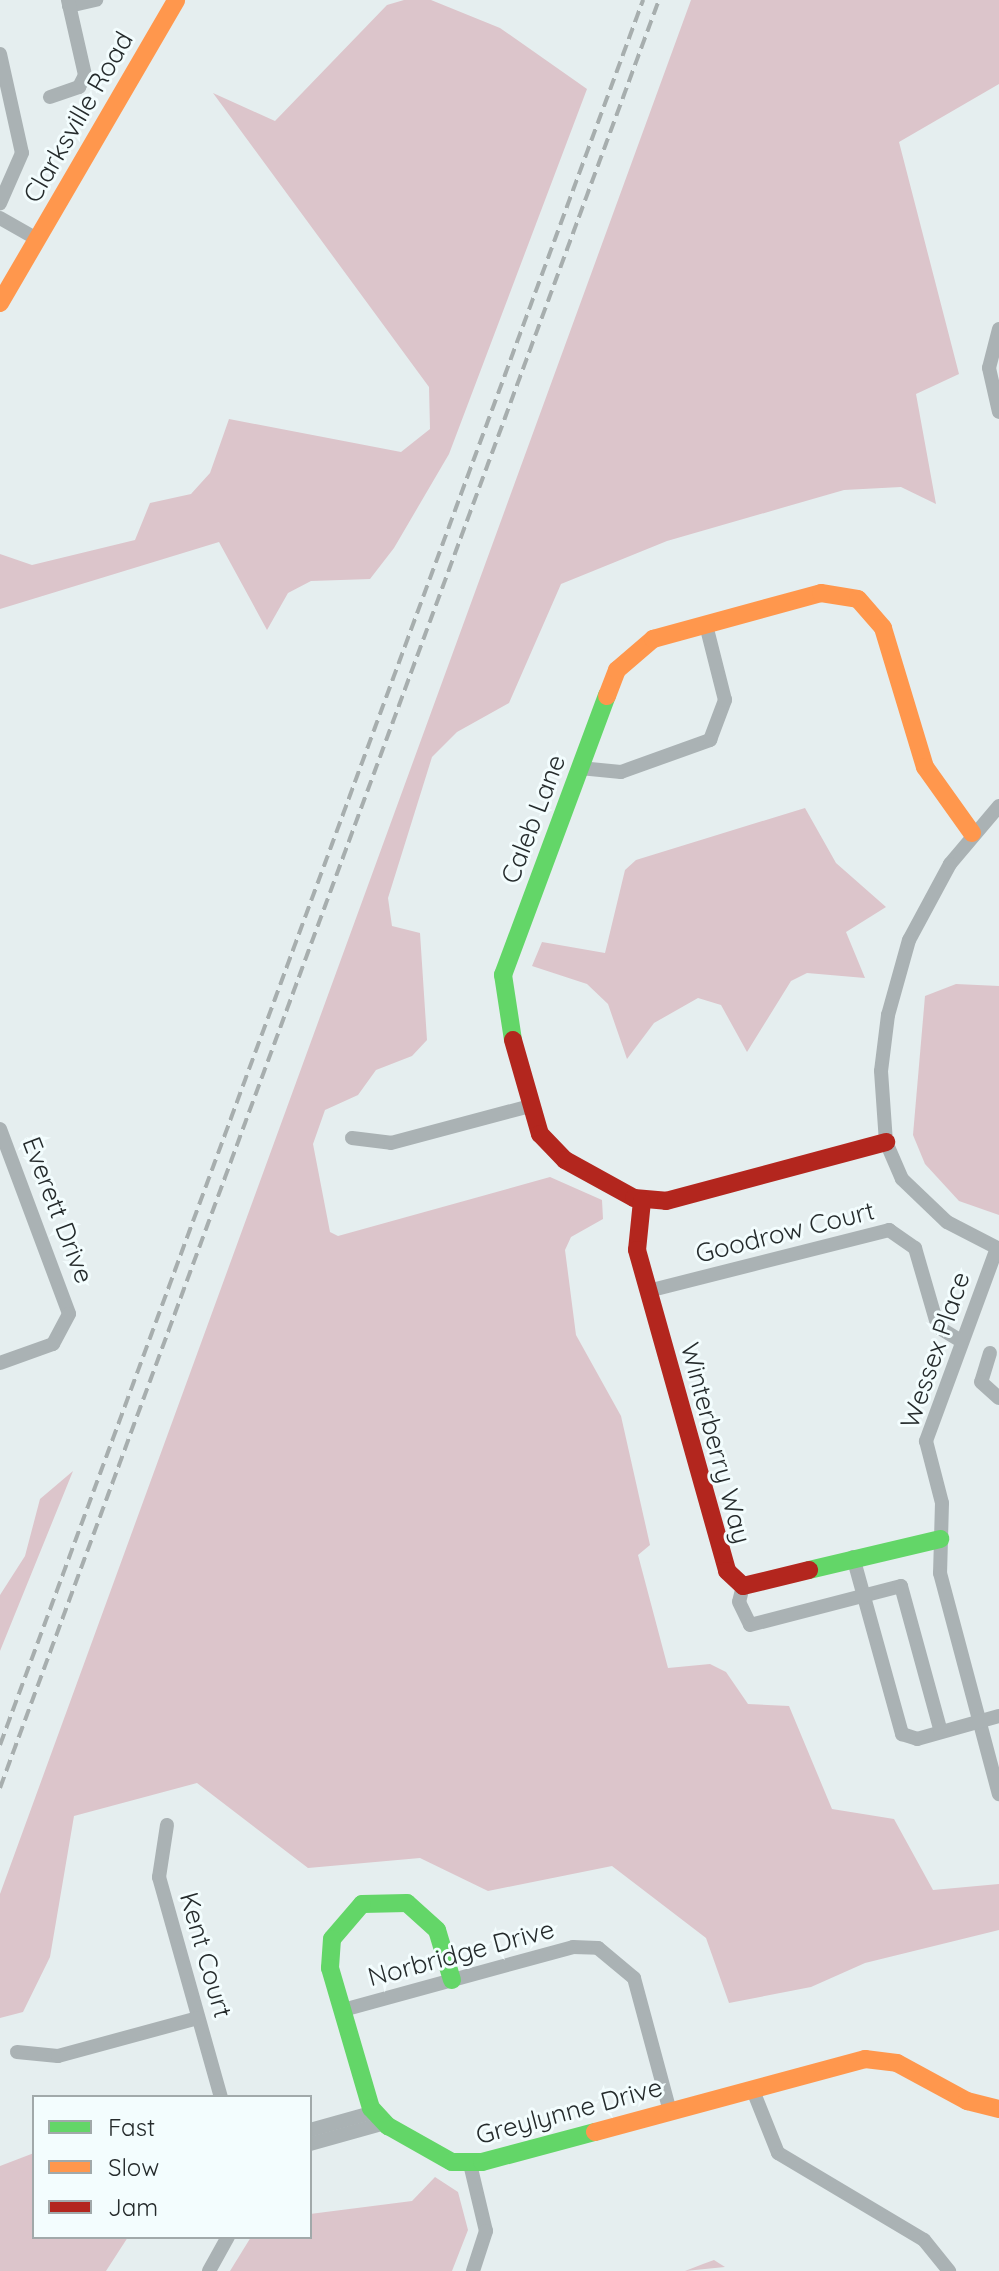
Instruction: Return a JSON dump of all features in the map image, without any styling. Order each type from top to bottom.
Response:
[{"type":"street","points":[[50,97],[79,87],[85,75],[68,3],[96,0]]},
{"type":"street","name":"Clarksville Road","points":[[0,303],[176,0]]},
{"type":"street","points":[[0,54],[21,141],[15,177],[0,203]]},
{"type":"street","points":[[0,171],[15,177]]},
{"type":"street","points":[[0,218],[37,239]]},
{"type":"street","points":[[999,329],[989,363],[999,412]]},
{"type":"street","name":"Caleb Lane","points":[[642,1201],[557,1154],[530,1106],[502,981],[580,768],[624,659],[645,642],[826,592],[866,604],[883,628],[924,765],[972,833]]},
{"type":"street","points":[[580,768],[618,773],[710,740],[725,700],[706,625]]},
{"type":"street","points":[[998,1249],[916,1196],[886,1142],[881,1071],[896,980],[927,903],[972,833],[999,806]]},
{"type":"street","points":[[352,1138],[387,1143],[530,1106]]},
{"type":"street","name":"Everett Drive","points":[[0,1129],[69,1314],[53,1344],[0,1363]]},
{"type":"street","points":[[642,1201],[666,1201],[886,1142]]},
{"type":"street","name":"Winterberry Way","points":[[642,1201],[635,1237],[648,1291],[718,1555],[743,1586]]},
{"type":"street","name":"Goodrow Court","points":[[648,1291],[889,1230],[915,1248],[936,1324],[961,1341]]},
{"type":"street","name":"Wessex Place","points":[[998,1249],[926,1439],[942,1503],[940,1573],[999,1794]]},
{"type":"street","points":[[990,1353],[981,1382],[999,1398]]},
{"type":"street","points":[[940,1539],[853,1557],[743,1586],[739,1602],[750,1625],[863,1594],[903,1589],[941,1732]]},
{"type":"street","points":[[853,1557],[900,1732],[912,1739],[999,1716]]},
{"type":"street","name":"Kent Court","points":[[167,1825],[159,1874],[220,2095]]},
{"type":"street","points":[[380,2118],[329,1962],[332,1939],[347,1914],[373,1901],[402,1901],[427,1916],[452,1980]]},
{"type":"street","name":"Norbridge Drive","points":[[343,2010],[573,1947],[611,1953],[636,1983],[670,2111]]},
{"type":"street","points":[[17,2052],[58,2056],[198,2018]]},
{"type":"street","name":"Greylynne Drive","points":[[380,2118],[441,2158],[470,2164],[752,2088],[881,2060],[999,2109]]},
{"type":"street","points":[[752,2088],[778,2153],[924,2240],[949,2271]]},
{"type":"street","points":[[312,2130],[380,2118]]},
{"type":"street","points":[[312,2143],[380,2118]]},
{"type":"street","points":[[470,2164],[486,2231],[473,2271]]},
{"type":"street","points":[[209,2271],[227,2239]]},
{"type":"shaded area","points":[[404,0],[431,0],[500,28],[587,89],[449,454],[394,548],[370,579],[311,581],[288,593],[267,630],[219,542],[0,609],[0,554],[32,565],[135,540],[150,503],[191,494],[210,473],[229,419],[401,452],[430,429],[429,387],[213,93],[275,121],[387,5]]},
{"type":"shaded area","points":[[691,0],[999,0],[999,84],[899,142],[959,374],[916,394],[936,504],[901,487],[844,490],[667,541],[561,584],[509,703],[457,732],[432,757],[388,898],[392,926],[420,933],[427,1040],[412,1056],[376,1070],[358,1095],[325,1110],[313,1144],[330,1232],[338,1236],[550,1177],[602,1200],[603,1219],[571,1237],[565,1250],[576,1335],[621,1416],[650,1545],[638,1555],[668,1668],[710,1664],[726,1672],[748,1704],[789,1706],[832,1809],[894,1819],[933,1890],[999,1884],[999,1930],[865,1963],[811,1987],[729,2003],[706,1938],[612,1866],[488,1891],[420,1858],[308,1868],[197,1783],[74,1816],[50,1957],[23,2012],[0,2018],[0,1894]]},
{"type":"shaded area","points":[[805,808],[836,863],[886,907],[846,932],[865,978],[807,973],[791,981],[747,1052],[721,1005],[698,998],[654,1023],[627,1059],[608,1004],[587,984],[532,966],[542,942],[605,953],[625,870],[636,860]]},
{"type":"shaded area","points":[[956,984],[999,986],[999,1215],[959,1201],[925,1164],[913,1135],[925,996]]},
{"type":"shaded area","points":[[73,1471],[0,1651],[0,1595],[25,1556],[40,1499]]},
{"type":"shaded area","points":[[32,2154],[32,2239],[127,2239],[106,2271],[0,2271],[0,2166]]},
{"type":"shaded area","points":[[435,2177],[458,2192],[468,2230],[452,2271],[230,2271],[250,2239],[312,2239],[312,2214],[412,2201]]},
{"type":"shaded area","points":[[714,2260],[725,2267],[685,2271],[703,2264]]},
{"type":"railway","points":[[0,1745],[643,0]]},
{"type":"railway","points":[[0,1788],[659,0]]},
{"type":"traffic: fast","points":[[513,1040],[503,975],[607,696]]},
{"type":"traffic: fast","points":[[809,1570],[940,1539]]},
{"type":"traffic: fast","points":[[452,1980],[437,1930],[407,1903],[362,1904],[332,1939],[330,1968],[371,2108],[388,2126],[452,2162],[482,2162],[595,2132]]},
{"type":"traffic: slow","points":[[0,303],[176,0]]},
{"type":"traffic: slow","points":[[607,696],[617,670],[653,639],[821,593],[858,599],[883,628],[925,767],[972,833]]},
{"type":"traffic: slow","points":[[595,2132],[865,2059],[897,2063],[967,2101],[999,2109]]},
{"type":"traffic: jam","points":[[513,1040],[540,1134],[565,1160],[634,1198],[666,1201],[886,1142]]},
{"type":"traffic: jam","points":[[642,1201],[637,1250],[727,1571],[743,1586],[809,1570]]}]
